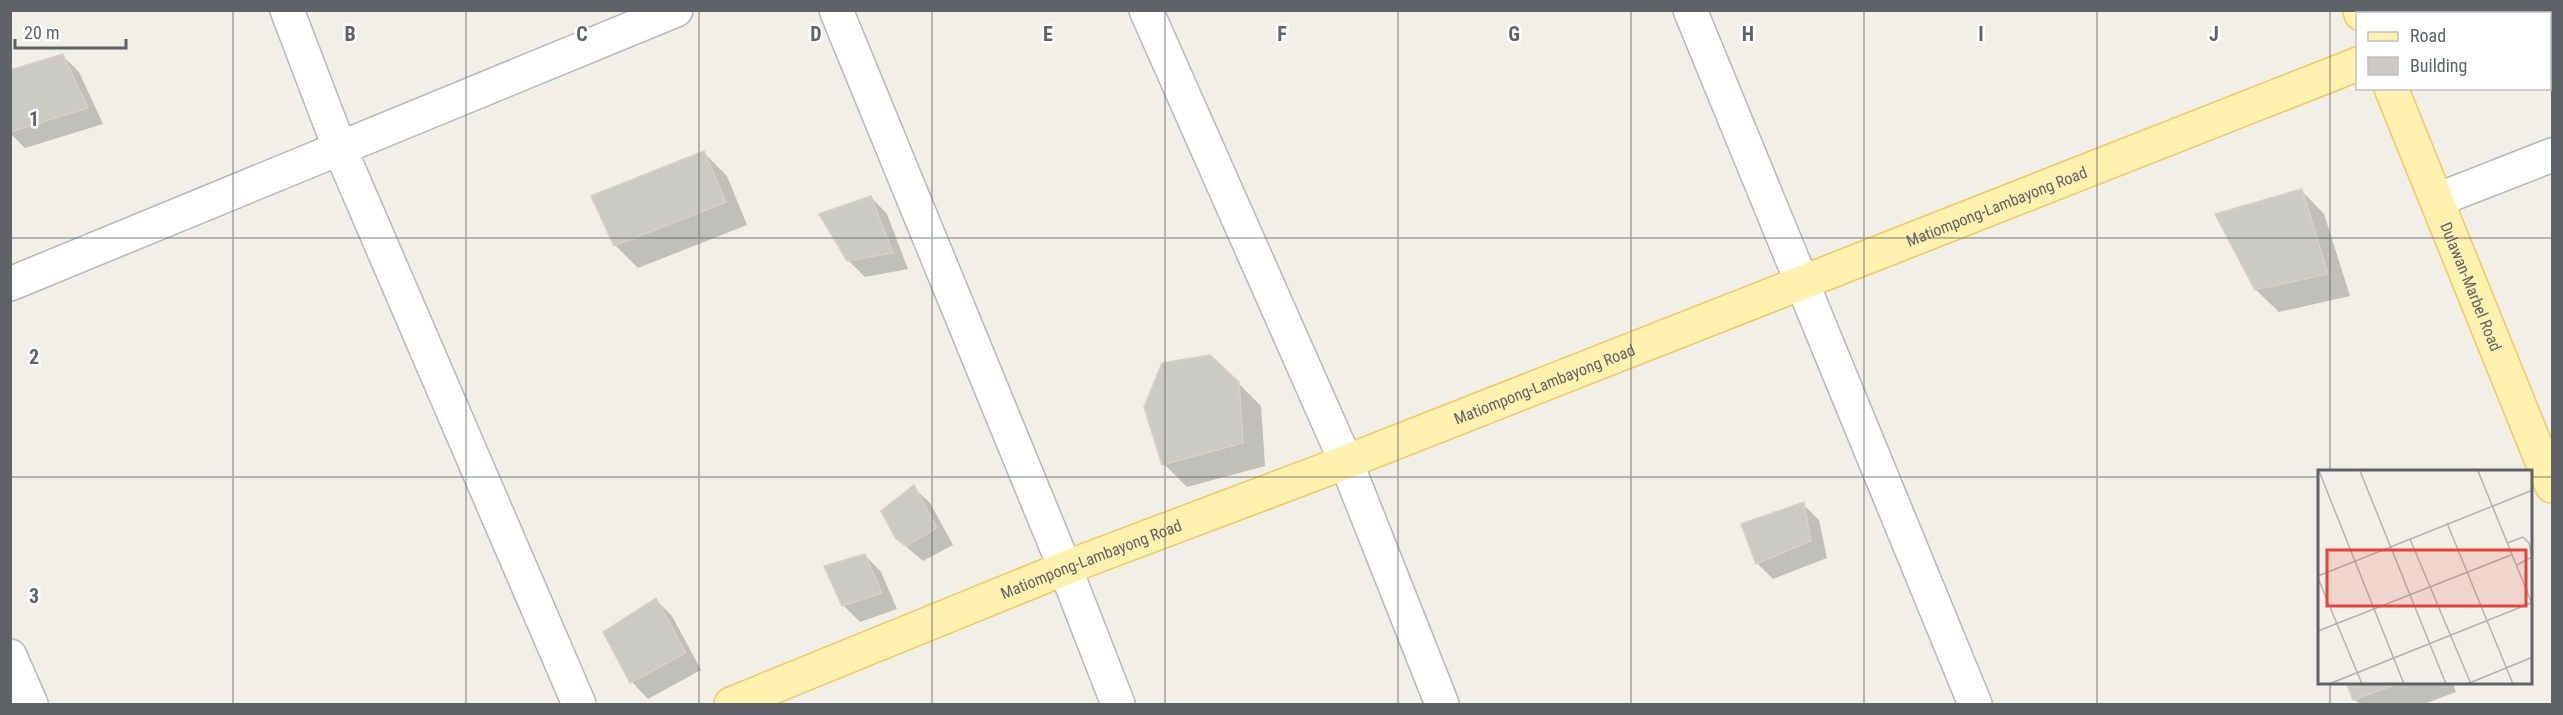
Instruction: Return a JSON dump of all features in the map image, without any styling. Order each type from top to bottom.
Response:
[{"type":"main road","name":"Matiompong-Lambayong Road","points":[[732,705],[1065,568],[1346,462],[2356,65]]},
{"type":"main road","name":"Dulawan-Marbel Road","points":[[2392,90],[2553,486]]},
{"type":"street","points":[[287,10],[340,149],[579,705]]},
{"type":"street","points":[[10,284],[676,10]]},
{"type":"street","points":[[836,10],[1065,568],[1118,705]]},
{"type":"street","points":[[1146,10],[1346,462],[1442,705]]},
{"type":"street","points":[[1690,10],[1975,705]]},
{"type":"street","points":[[2437,200],[2553,155]]},
{"type":"street","points":[[10,656],[31,705]]},
{"type":"building","points":[[63,54],[88,108],[10,132],[10,70]]},
{"type":"building","points":[[704,151],[726,202],[614,246],[591,196]]},
{"type":"building","points":[[2302,189],[2328,274],[2255,290],[2215,214]]},
{"type":"building","points":[[871,196],[893,253],[847,261],[819,214]]},
{"type":"building","points":[[1210,355],[1239,382],[1243,443],[1162,465],[1144,407],[1162,363]]},
{"type":"building","points":[[914,485],[937,528],[906,546],[896,539],[881,511]]},
{"type":"building","points":[[1804,502],[1811,541],[1756,564],[1741,524]]},
{"type":"building","points":[[865,554],[882,593],[842,606],[824,566]]},
{"type":"building","points":[[656,598],[686,653],[630,683],[603,632]]},
{"type":"building","points":[[2347,685],[2394,685],[2353,700]]}]
